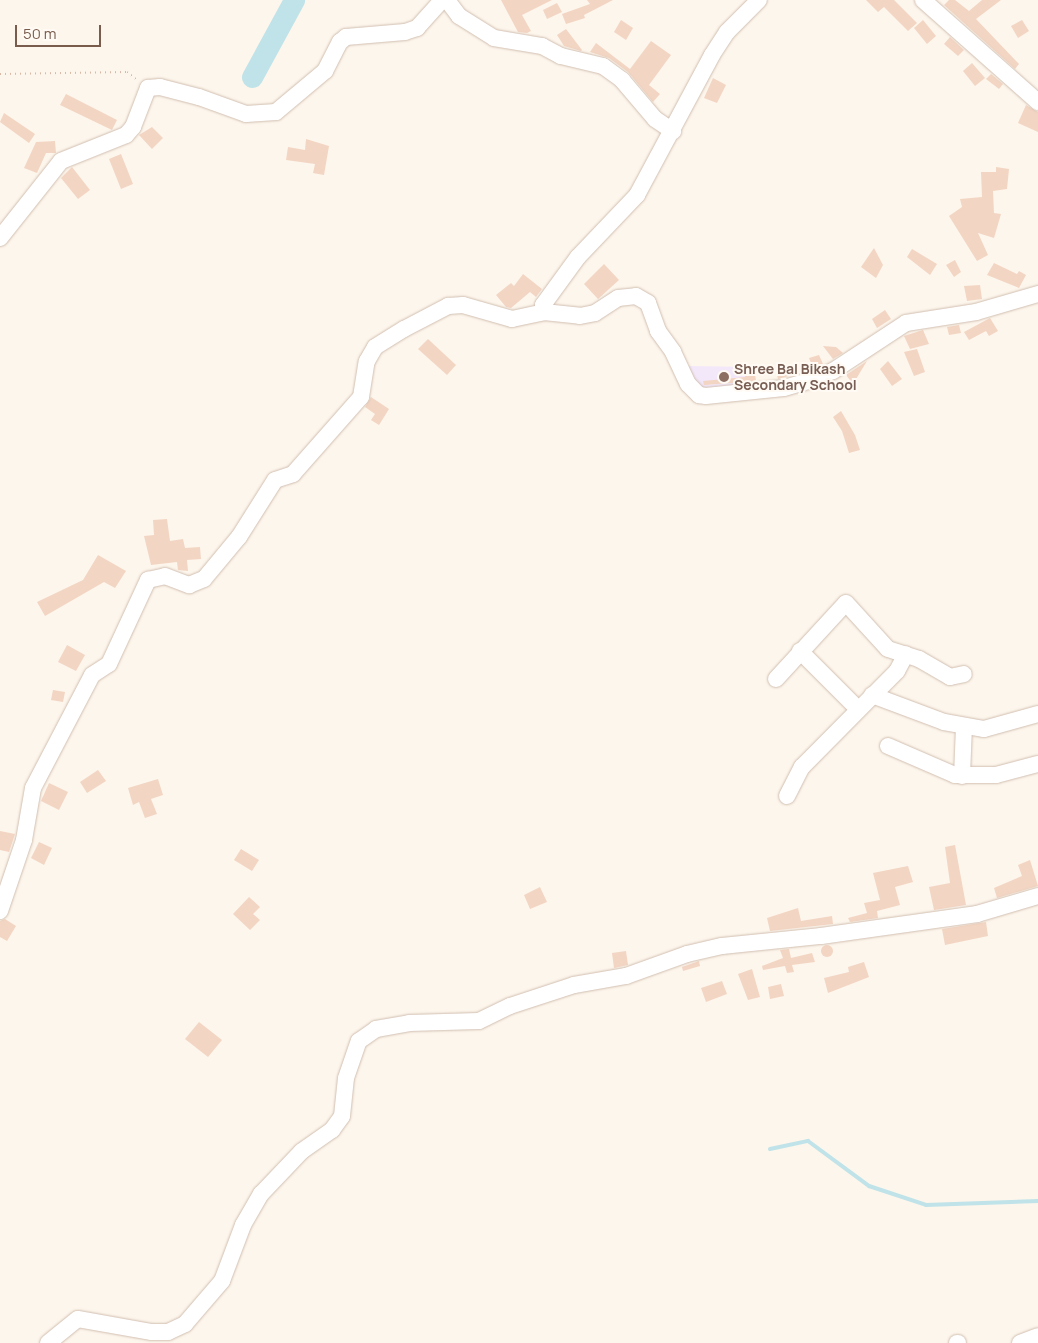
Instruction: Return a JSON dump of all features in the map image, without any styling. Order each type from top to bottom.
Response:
[{"type":"street","points":[[0,238],[62,161],[126,135],[133,127],[148,88],[160,87],[199,97],[246,114],[276,112],[325,71],[340,42],[346,36],[405,32],[417,28],[442,0]]},
{"type":"street","points":[[447,0],[460,16],[494,38],[542,46],[568,58],[603,66],[622,80],[655,119],[673,131]]},
{"type":"street","points":[[544,312],[543,305],[578,257],[636,195],[673,131],[717,47],[759,0]]},
{"type":"street","points":[[923,0],[1038,102]]},
{"type":"street","points":[[0,912],[24,840],[33,788],[92,675],[109,664],[148,580],[165,576],[189,585],[204,579],[239,537],[275,480],[293,474],[361,397],[368,361],[375,347],[448,306],[474,308],[512,319],[544,312],[588,315],[618,298],[636,296],[648,303],[658,331],[673,352],[688,384],[699,396],[706,396],[784,388],[809,381],[834,370],[906,323],[976,312],[1038,294]]},
{"type":"street","points":[[776,679],[846,603],[878,642],[888,649],[906,654],[950,677],[964,674]]},
{"type":"street","points":[[800,651],[858,709]]},
{"type":"street","points":[[787,796],[802,767],[897,671],[906,654]]},
{"type":"street","points":[[872,695],[964,727],[984,729],[1003,726],[1038,714]]},
{"type":"street","points":[[962,776],[964,727]]},
{"type":"street","points":[[888,746],[962,776],[996,775],[1038,764]]},
{"type":"street","points":[[48,1343],[78,1319],[152,1332],[168,1332],[185,1324],[222,1281],[243,1225],[261,1194],[302,1151],[332,1130],[342,1116],[346,1078],[359,1041],[376,1029],[408,1024],[479,1021],[510,1006],[574,985],[626,976],[687,954],[722,946],[820,936],[977,914],[1038,896]]},
{"type":"street","points":[[1020,1343],[1038,1336]]},
{"type":"path","points":[[0,74],[127,72],[148,88]]},
{"type":"shaded area","name":"Shree Bal Bikash Secondary School","points":[[689,366],[754,367],[756,386],[698,393]]},
{"type":"building","points":[[501,0],[552,0],[522,15],[531,31],[527,33],[518,32]]},
{"type":"building","points":[[587,0],[613,0],[584,15],[585,18],[566,24],[562,14],[590,4]]},
{"type":"building","points":[[866,0],[894,0],[917,23],[908,31],[884,7],[878,12]]},
{"type":"building","points":[[949,0],[955,0],[969,11],[982,0],[1001,0],[976,19],[1019,64],[1015,69],[944,5]]},
{"type":"building","points":[[557,3],[562,12],[547,19],[543,10]]},
{"type":"building","points":[[621,20],[633,28],[626,40],[614,32]]},
{"type":"building","points":[[923,20],[936,36],[927,44],[914,28]]},
{"type":"building","points":[[1022,20],[1029,31],[1018,38],[1011,26]]},
{"type":"building","points":[[566,29],[581,51],[564,46],[557,35]]},
{"type":"building","points":[[950,37],[964,50],[958,56],[944,44]]},
{"type":"building","points":[[651,41],[671,55],[649,85],[660,94],[653,102],[628,72],[609,58],[590,52],[596,43],[630,69]]},
{"type":"building","points":[[972,63],[985,78],[975,86],[963,71]]},
{"type":"building","points":[[991,74],[1003,84],[999,89],[986,79]]},
{"type":"building","points":[[713,78],[726,85],[717,103],[704,98]]},
{"type":"building","points":[[66,94],[117,120],[112,130],[60,105]]},
{"type":"building","points":[[1026,105],[1038,112],[1038,132],[1018,123]]},
{"type":"building","points":[[4,113],[35,134],[29,143],[0,122]]},
{"type":"building","points":[[152,127],[163,138],[152,149],[139,135]]},
{"type":"building","points":[[306,139],[329,146],[324,175],[313,173],[315,164],[286,160],[288,147],[305,150]]},
{"type":"building","points":[[55,141],[56,153],[46,153],[37,173],[24,168],[36,142]]},
{"type":"building","points":[[121,154],[133,184],[121,189],[109,159]]},
{"type":"building","points":[[72,167],[90,190],[78,199],[61,178]]},
{"type":"building","points":[[996,167],[1009,169],[1007,189],[993,191],[994,213],[1001,214],[994,238],[978,233],[988,255],[977,261],[949,216],[962,207],[960,199],[982,197],[981,172],[996,172]]},
{"type":"building","points":[[874,248],[883,265],[876,278],[861,267]]},
{"type":"building","points":[[912,249],[937,264],[930,275],[907,257]]},
{"type":"building","points":[[955,260],[961,272],[954,277],[946,265]]},
{"type":"building","points":[[994,263],[1017,274],[1019,271],[1026,275],[1019,288],[987,275]]},
{"type":"building","points":[[604,264],[619,280],[598,299],[584,284]]},
{"type":"building","points":[[523,274],[542,289],[536,297],[530,292],[511,308],[506,307],[496,295],[511,283],[514,286]]},
{"type":"building","points":[[980,285],[982,299],[967,301],[964,286]]},
{"type":"building","points":[[885,310],[891,319],[877,328],[872,319]]},
{"type":"building","points":[[990,318],[998,331],[989,336],[986,331],[969,340],[964,332]]},
{"type":"building","points":[[959,325],[961,333],[949,335],[947,327]]},
{"type":"building","points":[[923,330],[929,344],[910,349],[904,336]]},
{"type":"building","points":[[428,339],[456,365],[447,375],[418,349]]},
{"type":"building","points":[[823,346],[836,347],[843,353],[833,359]]},
{"type":"building","points":[[917,349],[925,372],[914,376],[904,352]]},
{"type":"building","points":[[819,355],[823,364],[813,368],[809,358]]},
{"type":"building","points":[[867,361],[853,384],[846,375]]},
{"type":"building","points":[[888,361],[902,379],[892,386],[880,369]]},
{"type":"building","points":[[754,367],[756,381],[704,385],[703,381],[745,377],[744,368]]},
{"type":"building","points":[[791,368],[792,375],[778,379],[776,371]]},
{"type":"building","points":[[371,397],[389,409],[379,425],[371,420],[375,414],[365,407]]},
{"type":"building","points":[[841,411],[855,435],[860,450],[849,453],[842,431],[833,417]]},
{"type":"building","points":[[167,519],[170,541],[183,539],[185,548],[200,547],[201,559],[187,560],[188,571],[178,570],[177,562],[151,565],[144,536],[154,535],[153,520]]},
{"type":"building","points":[[98,555],[126,571],[115,588],[104,582],[45,616],[37,602],[83,580]]},
{"type":"building","points":[[67,645],[85,655],[76,671],[58,662]]},
{"type":"building","points":[[53,690],[65,692],[63,702],[51,700]]},
{"type":"building","points":[[98,770],[106,781],[87,793],[80,782]]},
{"type":"building","points":[[158,779],[163,795],[151,799],[157,814],[145,818],[139,802],[133,805],[128,788]]},
{"type":"building","points":[[49,783],[68,792],[59,810],[41,801]]},
{"type":"building","points":[[0,831],[15,834],[9,852],[0,850]]},
{"type":"building","points":[[39,842],[52,848],[44,865],[31,858]]},
{"type":"building","points":[[955,845],[966,905],[934,910],[929,887],[950,883],[945,847]]},
{"type":"building","points":[[241,849],[259,860],[252,871],[234,860]]},
{"type":"building","points":[[1030,860],[1038,886],[997,898],[994,888],[1022,876],[1018,865]]},
{"type":"building","points":[[908,866],[913,882],[895,887],[900,905],[877,911],[878,918],[850,922],[848,918],[867,913],[864,903],[880,900],[873,873]]},
{"type":"building","points":[[540,887],[547,902],[530,909],[524,895]]},
{"type":"building","points":[[249,897],[260,907],[253,914],[260,920],[250,930],[233,914]]},
{"type":"building","points":[[798,908],[801,921],[832,916],[833,924],[770,931],[767,918]]},
{"type":"building","points":[[5,919],[16,926],[7,941],[0,937],[0,921]]},
{"type":"building","points":[[986,922],[988,936],[945,945],[942,929]]},
{"type":"building","points":[[829,945],[832,946],[832,956],[825,957],[822,956],[821,949],[822,946]]},
{"type":"building","points":[[789,949],[791,958],[812,953],[815,962],[792,965],[794,972],[787,973],[785,966],[763,970],[762,966],[783,958],[780,950]]},
{"type":"building","points":[[626,951],[628,965],[614,968],[612,953]]},
{"type":"building","points":[[699,961],[700,966],[683,971],[682,967]]},
{"type":"building","points":[[864,962],[869,977],[828,993],[824,978],[849,972],[848,967]]},
{"type":"building","points":[[752,969],[760,997],[748,1000],[738,974]]},
{"type":"building","points":[[722,981],[727,994],[706,1002],[701,988]]},
{"type":"building","points":[[781,984],[784,996],[770,999],[768,987]]},
{"type":"building","points":[[199,1022],[222,1040],[208,1057],[185,1039]]},
{"type":"waterway","points":[[252,77],[294,0]]},
{"type":"waterway","points":[[770,1149],[808,1141],[869,1186],[926,1205],[1038,1201]]},
{"type":"place","name":"Shree Bal Bikash Secondary School","points":[[724,377]]}]
